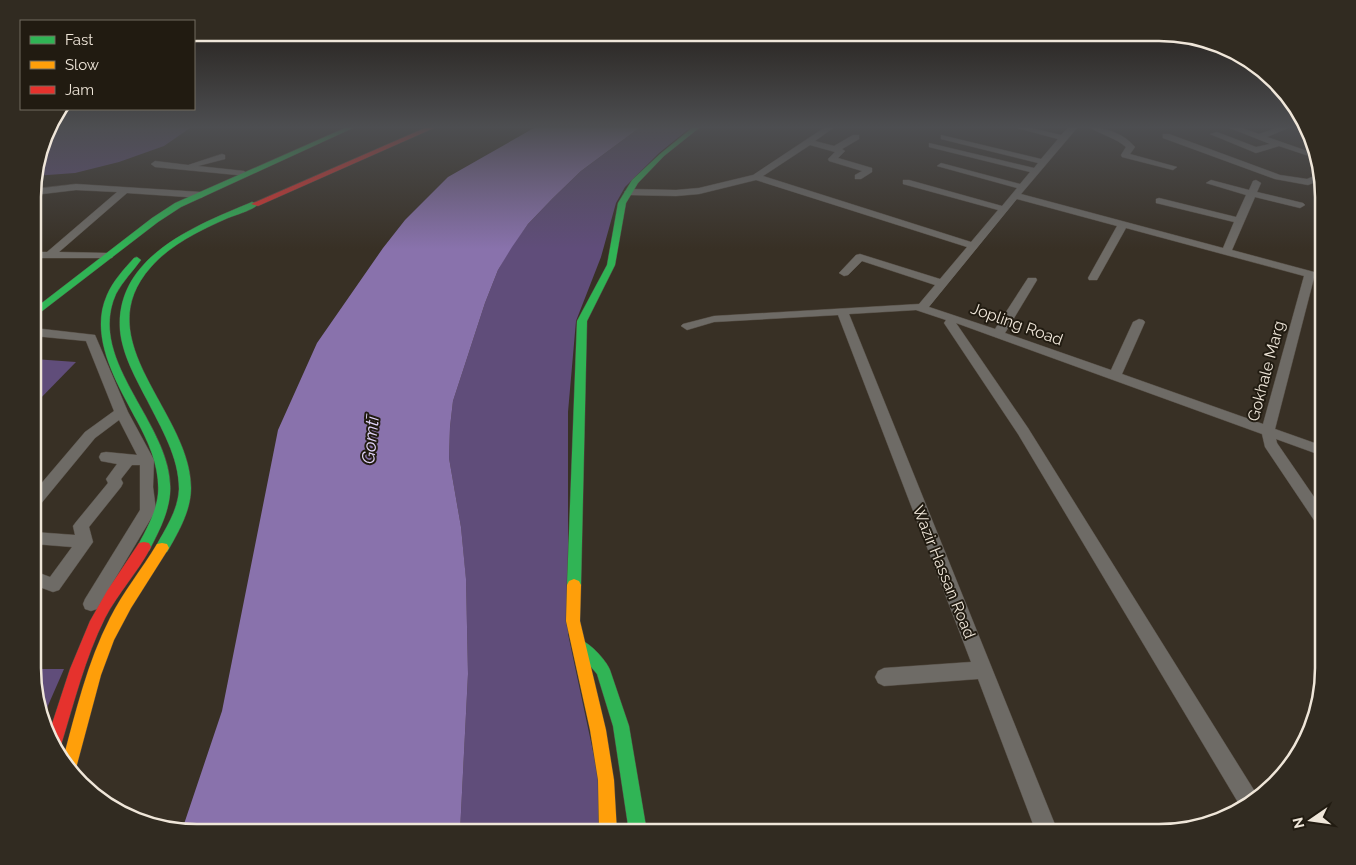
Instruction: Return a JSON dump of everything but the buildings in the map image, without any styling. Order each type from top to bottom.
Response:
[{"type":"street","points":[[188,168],[244,174]]},
{"type":"street","points":[[41,308],[154,220],[200,194],[257,168]]},
{"type":"street","points":[[56,734],[75,677],[96,622],[145,546],[162,512],[165,494],[163,471],[152,436],[119,375],[105,339],[106,312],[111,294],[122,277],[138,259],[157,244],[196,222],[323,168]]},
{"type":"street","points":[[72,760],[99,662],[116,622],[178,519],[184,488],[180,460],[134,363],[125,334],[125,307],[133,283],[148,264],[172,245],[208,224],[337,168]]},
{"type":"street","points":[[608,824],[606,780],[598,730],[573,621],[582,320],[611,266],[622,203],[635,182],[649,168]]},
{"type":"street","points":[[629,192],[672,193],[699,191],[756,177],[769,168]]},
{"type":"street","points":[[858,177],[869,170],[864,168]]},
{"type":"street","points":[[950,168],[1023,187]]},
{"type":"street","points":[[1025,168],[1036,171]]},
{"type":"street","points":[[922,308],[1038,168]]},
{"type":"street","points":[[1256,168],[1278,177],[1308,182],[1313,180]]},
{"type":"street","points":[[756,177],[974,246]]},
{"type":"street","points":[[906,182],[1004,209]]},
{"type":"street","points":[[1211,183],[1300,205]]},
{"type":"street","points":[[1016,196],[1226,252],[1256,183]]},
{"type":"street","points":[[42,191],[76,187],[200,194]]},
{"type":"street","points":[[50,255],[125,190]]},
{"type":"street","points":[[41,194],[45,191]]},
{"type":"street","points":[[1159,202],[1240,221]]},
{"type":"street","points":[[1093,278],[1124,224]]},
{"type":"street","name":"Gokhale Marg","points":[[1226,252],[1310,274],[1268,431],[1270,444],[1314,509]]},
{"type":"street","points":[[41,254],[108,256]]},
{"type":"street","points":[[844,273],[860,258],[943,284]]},
{"type":"street","points":[[998,334],[1032,280]]},
{"type":"street","name":"Jopling Road","points":[[687,326],[714,319],[922,308],[1314,448]]},
{"type":"street","name":"Wazir Hassan Road","points":[[842,311],[1043,823]]},
{"type":"street","points":[[953,318],[950,323],[1022,430],[1246,796]]},
{"type":"street","points":[[1115,376],[1139,322]]},
{"type":"street","points":[[41,333],[91,338],[121,412],[147,460],[146,488],[148,510],[91,604]]},
{"type":"street","points":[[41,494],[90,435],[121,412]]},
{"type":"street","points":[[106,457],[147,460]]},
{"type":"street","points":[[85,542],[81,526],[116,483],[112,479],[128,460]]},
{"type":"street","points":[[41,539],[85,542]]},
{"type":"street","points":[[41,581],[52,585],[85,542]]},
{"type":"street","points":[[580,646],[603,670],[622,726],[637,824]]},
{"type":"street","points":[[884,677],[983,670]]},
{"type":"street","points":[[598,730],[622,726]]},
{"type":"shaded area","points":[[45,168],[94,168],[75,173],[43,175]]},
{"type":"shaded area","points":[[585,168],[644,168],[625,187],[616,203],[601,257],[576,321],[568,412],[568,634],[597,770],[603,824],[460,824],[468,674],[466,580],[461,527],[449,458],[453,401],[485,303],[498,270],[511,247],[528,224]]},
{"type":"shaded area","points":[[41,360],[76,362],[41,398]]},
{"type":"shaded area","points":[[41,669],[64,669],[47,708]]},
{"type":"water","name":"Gomtī","points":[[463,168],[585,168],[528,224],[498,270],[485,303],[453,401],[449,458],[461,527],[466,579],[468,674],[460,824],[184,823],[222,711],[278,430],[317,343],[383,248],[405,220],[448,177]]},
{"type":"traffic: fast","points":[[41,308],[155,220],[178,205],[260,168]]},
{"type":"traffic: fast","points":[[574,585],[582,321],[611,265],[622,203],[635,182],[649,168]]},
{"type":"traffic: fast","points":[[162,548],[181,511],[185,488],[184,476],[174,442],[132,356],[125,329],[126,304],[134,282],[149,264],[168,248],[212,222],[255,204]]},
{"type":"traffic: fast","points":[[137,260],[123,276],[112,294],[107,308],[106,328],[107,341],[113,360],[157,450],[163,471],[164,494],[158,519],[144,547]]},
{"type":"traffic: fast","points":[[581,647],[603,670],[621,726],[637,824]]},
{"type":"traffic: slow","points":[[72,760],[88,693],[107,640],[126,603],[162,548]]},
{"type":"traffic: slow","points":[[574,585],[573,621],[598,730],[606,780],[608,824]]},
{"type":"traffic: jam","points":[[255,204],[338,168]]},
{"type":"traffic: jam","points":[[56,734],[77,669],[95,625],[112,595],[144,547]]}]
